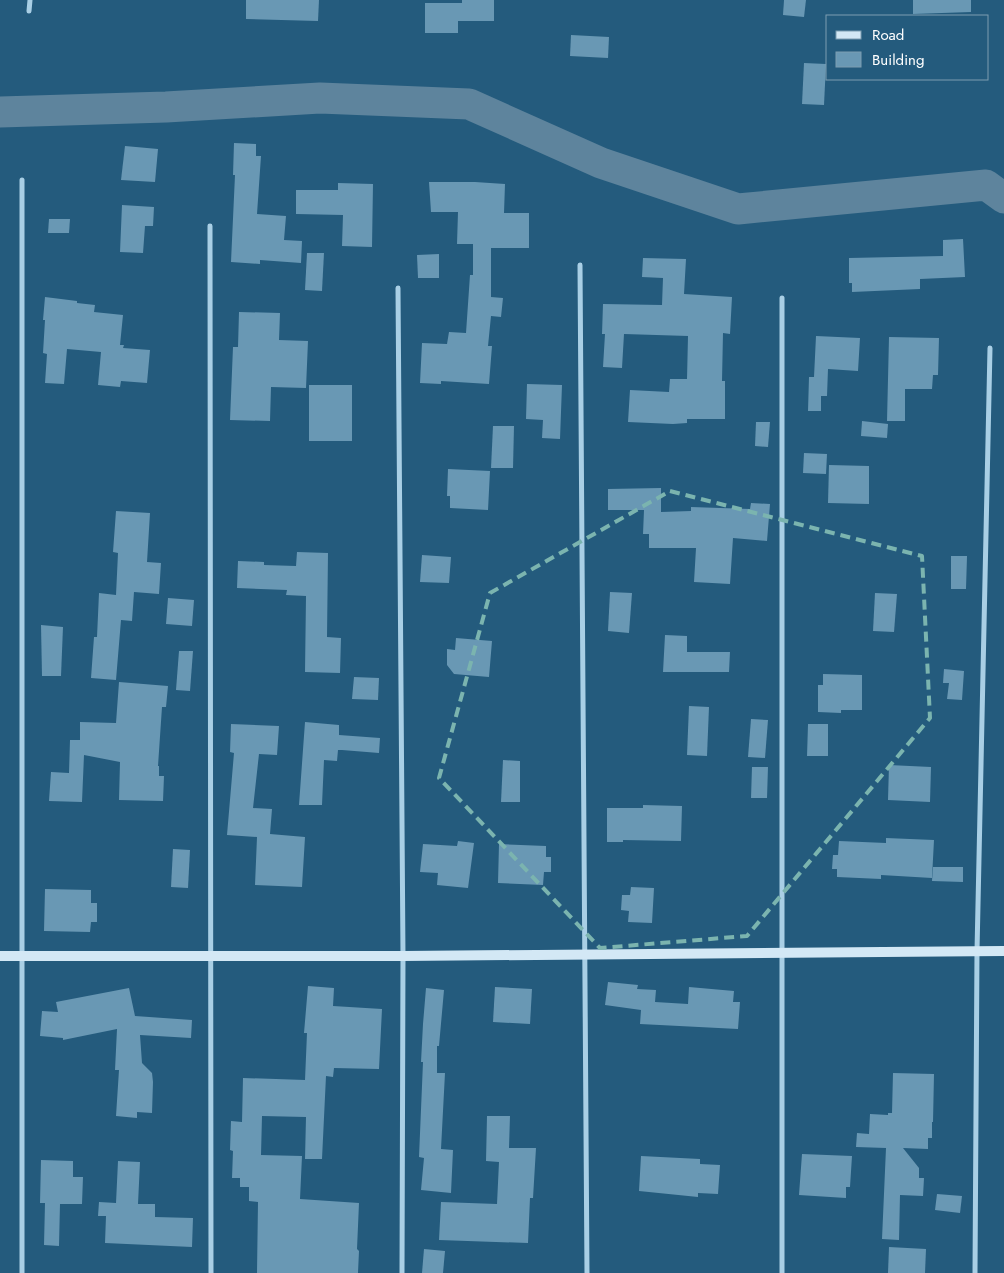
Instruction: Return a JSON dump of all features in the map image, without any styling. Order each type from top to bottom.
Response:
[{"type":"main road","points":[[0,956],[403,956],[1004,950]]},
{"type":"street","points":[[29,11],[30,0]]},
{"type":"street","points":[[22,180],[22,1273]]},
{"type":"street","points":[[210,226],[211,1273]]},
{"type":"street","points":[[580,265],[587,1273]]},
{"type":"street","points":[[398,288],[403,956],[402,1273]]},
{"type":"street","points":[[782,298],[782,1273]]},
{"type":"street","points":[[975,1273],[977,951],[990,348]]},
{"type":"highlighted area","points":[[670,491],[922,556],[930,718],[747,936],[600,948],[439,778],[490,593]]},
{"type":"building","points":[[246,0],[319,0],[318,21],[246,19]]},
{"type":"building","points":[[462,0],[494,0],[494,21],[458,21],[458,33],[425,33],[425,3],[462,3]]},
{"type":"building","points":[[784,0],[806,0],[804,17],[783,15]]},
{"type":"building","points":[[913,0],[971,0],[971,12],[913,14]]},
{"type":"building","points":[[571,35],[609,37],[608,58],[570,56]]},
{"type":"building","points":[[804,63],[826,64],[824,105],[802,104]]},
{"type":"building","points":[[234,143],[256,144],[256,156],[261,156],[257,214],[286,216],[284,240],[302,241],[301,263],[260,260],[260,264],[231,262],[235,175],[233,175]]},
{"type":"building","points":[[125,146],[158,149],[155,182],[121,180]]},
{"type":"building","points":[[429,182],[505,184],[504,213],[529,213],[529,248],[491,248],[491,297],[503,298],[501,317],[491,316],[488,346],[492,346],[489,384],[441,381],[441,384],[420,383],[422,343],[447,344],[449,332],[466,333],[470,275],[473,275],[473,244],[457,244],[458,212],[431,212]]},
{"type":"building","points":[[338,183],[373,184],[372,247],[342,246],[343,215],[296,214],[296,190],[338,190]]},
{"type":"building","points":[[122,205],[154,207],[153,226],[145,226],[143,253],[120,252]]},
{"type":"building","points":[[49,219],[70,219],[69,233],[48,233]]},
{"type":"building","points":[[963,239],[965,277],[920,279],[920,289],[852,292],[852,283],[849,283],[849,258],[943,256],[943,240]]},
{"type":"building","points":[[307,253],[324,253],[322,291],[305,290]]},
{"type":"building","points":[[439,254],[439,278],[418,278],[417,255]]},
{"type":"building","points":[[643,258],[686,259],[684,294],[732,297],[730,334],[723,333],[722,381],[725,381],[725,419],[687,419],[687,423],[673,424],[628,422],[630,390],[669,392],[670,379],[687,379],[688,336],[624,334],[622,368],[603,367],[605,334],[602,334],[603,304],[662,305],[663,278],[642,277]]},
{"type":"building","points":[[45,297],[95,305],[94,312],[123,315],[120,345],[124,345],[123,348],[150,350],[147,383],[121,381],[120,387],[98,385],[101,352],[67,349],[64,384],[45,383],[47,354],[43,353],[45,320],[43,320]]},
{"type":"building","points":[[239,312],[280,313],[279,340],[308,341],[306,388],[271,387],[270,421],[230,420],[233,347],[238,347]]},
{"type":"building","points":[[816,336],[860,338],[858,371],[828,369],[827,396],[821,396],[821,411],[808,411],[809,377],[814,377]]},
{"type":"building","points":[[889,337],[939,338],[938,375],[933,375],[932,389],[905,389],[905,421],[887,421]]},
{"type":"building","points":[[527,384],[562,385],[560,439],[542,438],[543,420],[526,419]]},
{"type":"building","points":[[309,385],[352,385],[352,441],[309,441]]},
{"type":"building","points":[[862,421],[888,424],[887,438],[861,436]]},
{"type":"building","points":[[756,422],[770,422],[768,447],[755,446]]},
{"type":"building","points":[[493,426],[514,426],[513,468],[491,468]]},
{"type":"building","points":[[804,453],[827,454],[826,474],[803,473]]},
{"type":"building","points":[[829,465],[869,466],[869,504],[828,503]]},
{"type":"building","points":[[448,469],[490,471],[488,510],[450,508],[450,496],[447,496]]},
{"type":"building","points":[[661,488],[661,512],[691,511],[691,507],[750,509],[751,503],[770,504],[767,541],[733,538],[730,584],[694,582],[696,548],[649,548],[649,534],[643,534],[644,510],[608,510],[608,489]]},
{"type":"building","points":[[116,511],[150,513],[147,562],[161,563],[159,594],[134,592],[132,621],[121,620],[116,680],[91,678],[94,637],[97,637],[99,593],[116,595],[118,553],[113,552]]},
{"type":"building","points":[[297,552],[328,553],[327,637],[341,638],[340,673],[305,672],[306,596],[286,595],[287,590],[237,588],[238,561],[264,562],[264,565],[296,566]]},
{"type":"building","points":[[422,555],[451,557],[449,583],[420,582]]},
{"type":"building","points":[[951,556],[967,556],[966,589],[951,589]]},
{"type":"building","points":[[610,592],[632,593],[629,633],[608,631]]},
{"type":"building","points":[[875,593],[897,594],[894,632],[873,631]]},
{"type":"building","points":[[168,598],[194,600],[192,626],[166,624]]},
{"type":"building","points":[[41,625],[63,627],[61,676],[42,676]]},
{"type":"building","points":[[665,635],[687,636],[687,652],[730,652],[729,672],[663,672]]},
{"type":"building","points":[[456,638],[492,641],[489,677],[454,674],[447,665],[447,649],[455,650]]},
{"type":"building","points":[[179,651],[193,651],[190,691],[176,690]]},
{"type":"building","points":[[944,669],[964,671],[962,700],[947,699],[949,683],[943,683]]},
{"type":"building","points":[[823,674],[862,675],[862,710],[841,710],[841,713],[818,712],[818,685],[823,685]]},
{"type":"building","points":[[354,677],[379,678],[378,700],[352,699]]},
{"type":"building","points":[[119,682],[168,686],[166,707],[162,707],[158,766],[159,776],[164,776],[163,801],[119,800],[120,762],[84,755],[82,802],[49,801],[51,772],[69,773],[70,740],[80,740],[80,722],[116,723]]},
{"type":"building","points":[[689,706],[709,707],[707,756],[687,755]]},
{"type":"building","points":[[751,719],[768,720],[765,758],[748,757]]},
{"type":"building","points":[[305,722],[339,725],[339,735],[380,738],[379,753],[338,750],[337,761],[324,760],[322,805],[299,805]]},
{"type":"building","points":[[231,724],[279,726],[277,755],[259,754],[253,808],[272,809],[270,834],[305,837],[302,887],[255,885],[257,837],[227,835],[234,753],[230,752]]},
{"type":"building","points":[[808,724],[828,724],[828,756],[807,756]]},
{"type":"building","points":[[503,760],[520,761],[520,802],[501,802]]},
{"type":"building","points":[[889,765],[931,767],[930,802],[888,800]]},
{"type":"building","points":[[752,767],[768,767],[767,798],[751,798]]},
{"type":"building","points":[[643,805],[682,806],[681,841],[623,840],[623,842],[607,842],[607,808],[643,808]]},
{"type":"building","points":[[886,838],[934,840],[932,878],[881,875],[881,879],[837,877],[837,869],[832,869],[833,855],[838,855],[839,841],[886,843]]},
{"type":"building","points":[[458,841],[474,843],[468,888],[437,885],[438,873],[420,872],[423,844],[457,846]]},
{"type":"building","points":[[499,844],[546,846],[546,857],[551,857],[551,872],[544,872],[543,885],[498,883]]},
{"type":"building","points":[[173,849],[190,850],[188,888],[171,887]]},
{"type":"building","points":[[933,867],[963,867],[963,882],[932,881]]},
{"type":"building","points":[[631,887],[654,888],[652,923],[628,922],[629,911],[621,910],[622,895],[630,895]]},
{"type":"building","points":[[45,889],[91,890],[91,903],[97,903],[97,922],[91,922],[90,932],[44,931]]},
{"type":"building","points":[[608,982],[638,985],[637,989],[656,990],[655,1002],[688,1004],[689,987],[734,991],[733,1002],[740,1002],[738,1029],[640,1024],[641,1010],[605,1005]]},
{"type":"building","points":[[308,986],[334,988],[333,1006],[382,1009],[379,1069],[334,1068],[333,1077],[326,1076],[322,1159],[305,1159],[306,1117],[262,1116],[261,1155],[302,1156],[300,1199],[359,1203],[358,1273],[257,1273],[258,1202],[249,1201],[249,1187],[240,1187],[240,1178],[232,1178],[233,1151],[230,1150],[231,1121],[242,1122],[243,1078],[305,1080],[307,1033],[304,1033]]},
{"type":"building","points":[[495,987],[532,989],[530,1024],[493,1022]]},
{"type":"building","points":[[129,988],[135,1016],[192,1020],[191,1038],[140,1035],[142,1063],[152,1073],[152,1113],[137,1112],[137,1118],[116,1116],[119,1070],[115,1070],[117,1029],[63,1040],[63,1038],[40,1036],[42,1011],[58,1012],[56,1002]]},
{"type":"building","points":[[426,988],[444,990],[439,1046],[437,1046],[437,1073],[445,1073],[441,1149],[453,1150],[451,1193],[421,1190],[424,1158],[419,1157],[423,1062],[421,1062]]},
{"type":"building","points":[[893,1073],[934,1074],[932,1138],[928,1138],[928,1149],[903,1148],[919,1168],[919,1178],[924,1178],[923,1196],[900,1195],[899,1240],[882,1239],[886,1148],[856,1147],[857,1133],[869,1134],[870,1114],[888,1115],[888,1113],[892,1113]]},
{"type":"building","points":[[487,1116],[510,1116],[509,1148],[536,1148],[533,1198],[530,1198],[528,1243],[439,1240],[441,1202],[497,1204],[499,1162],[486,1161]]},
{"type":"building","points":[[802,1154],[852,1156],[850,1187],[846,1187],[846,1198],[799,1195]]},
{"type":"building","points":[[641,1156],[700,1159],[700,1164],[720,1165],[718,1194],[698,1193],[698,1197],[639,1191]]},
{"type":"building","points":[[41,1160],[73,1161],[73,1177],[83,1177],[82,1204],[60,1204],[59,1246],[44,1245],[45,1203],[40,1203]]},
{"type":"building","points":[[118,1161],[140,1162],[138,1204],[155,1204],[155,1217],[193,1218],[192,1247],[105,1243],[106,1216],[98,1216],[99,1202],[116,1203]]},
{"type":"building","points":[[937,1194],[962,1196],[960,1213],[935,1210]]},
{"type":"building","points":[[889,1247],[926,1249],[925,1273],[888,1273]]},
{"type":"building","points":[[424,1249],[445,1251],[443,1273],[422,1273]]},
{"type":"waterway","points":[[0,112],[166,107],[320,98],[469,104],[601,163],[738,209],[986,185],[1004,198]]}]
